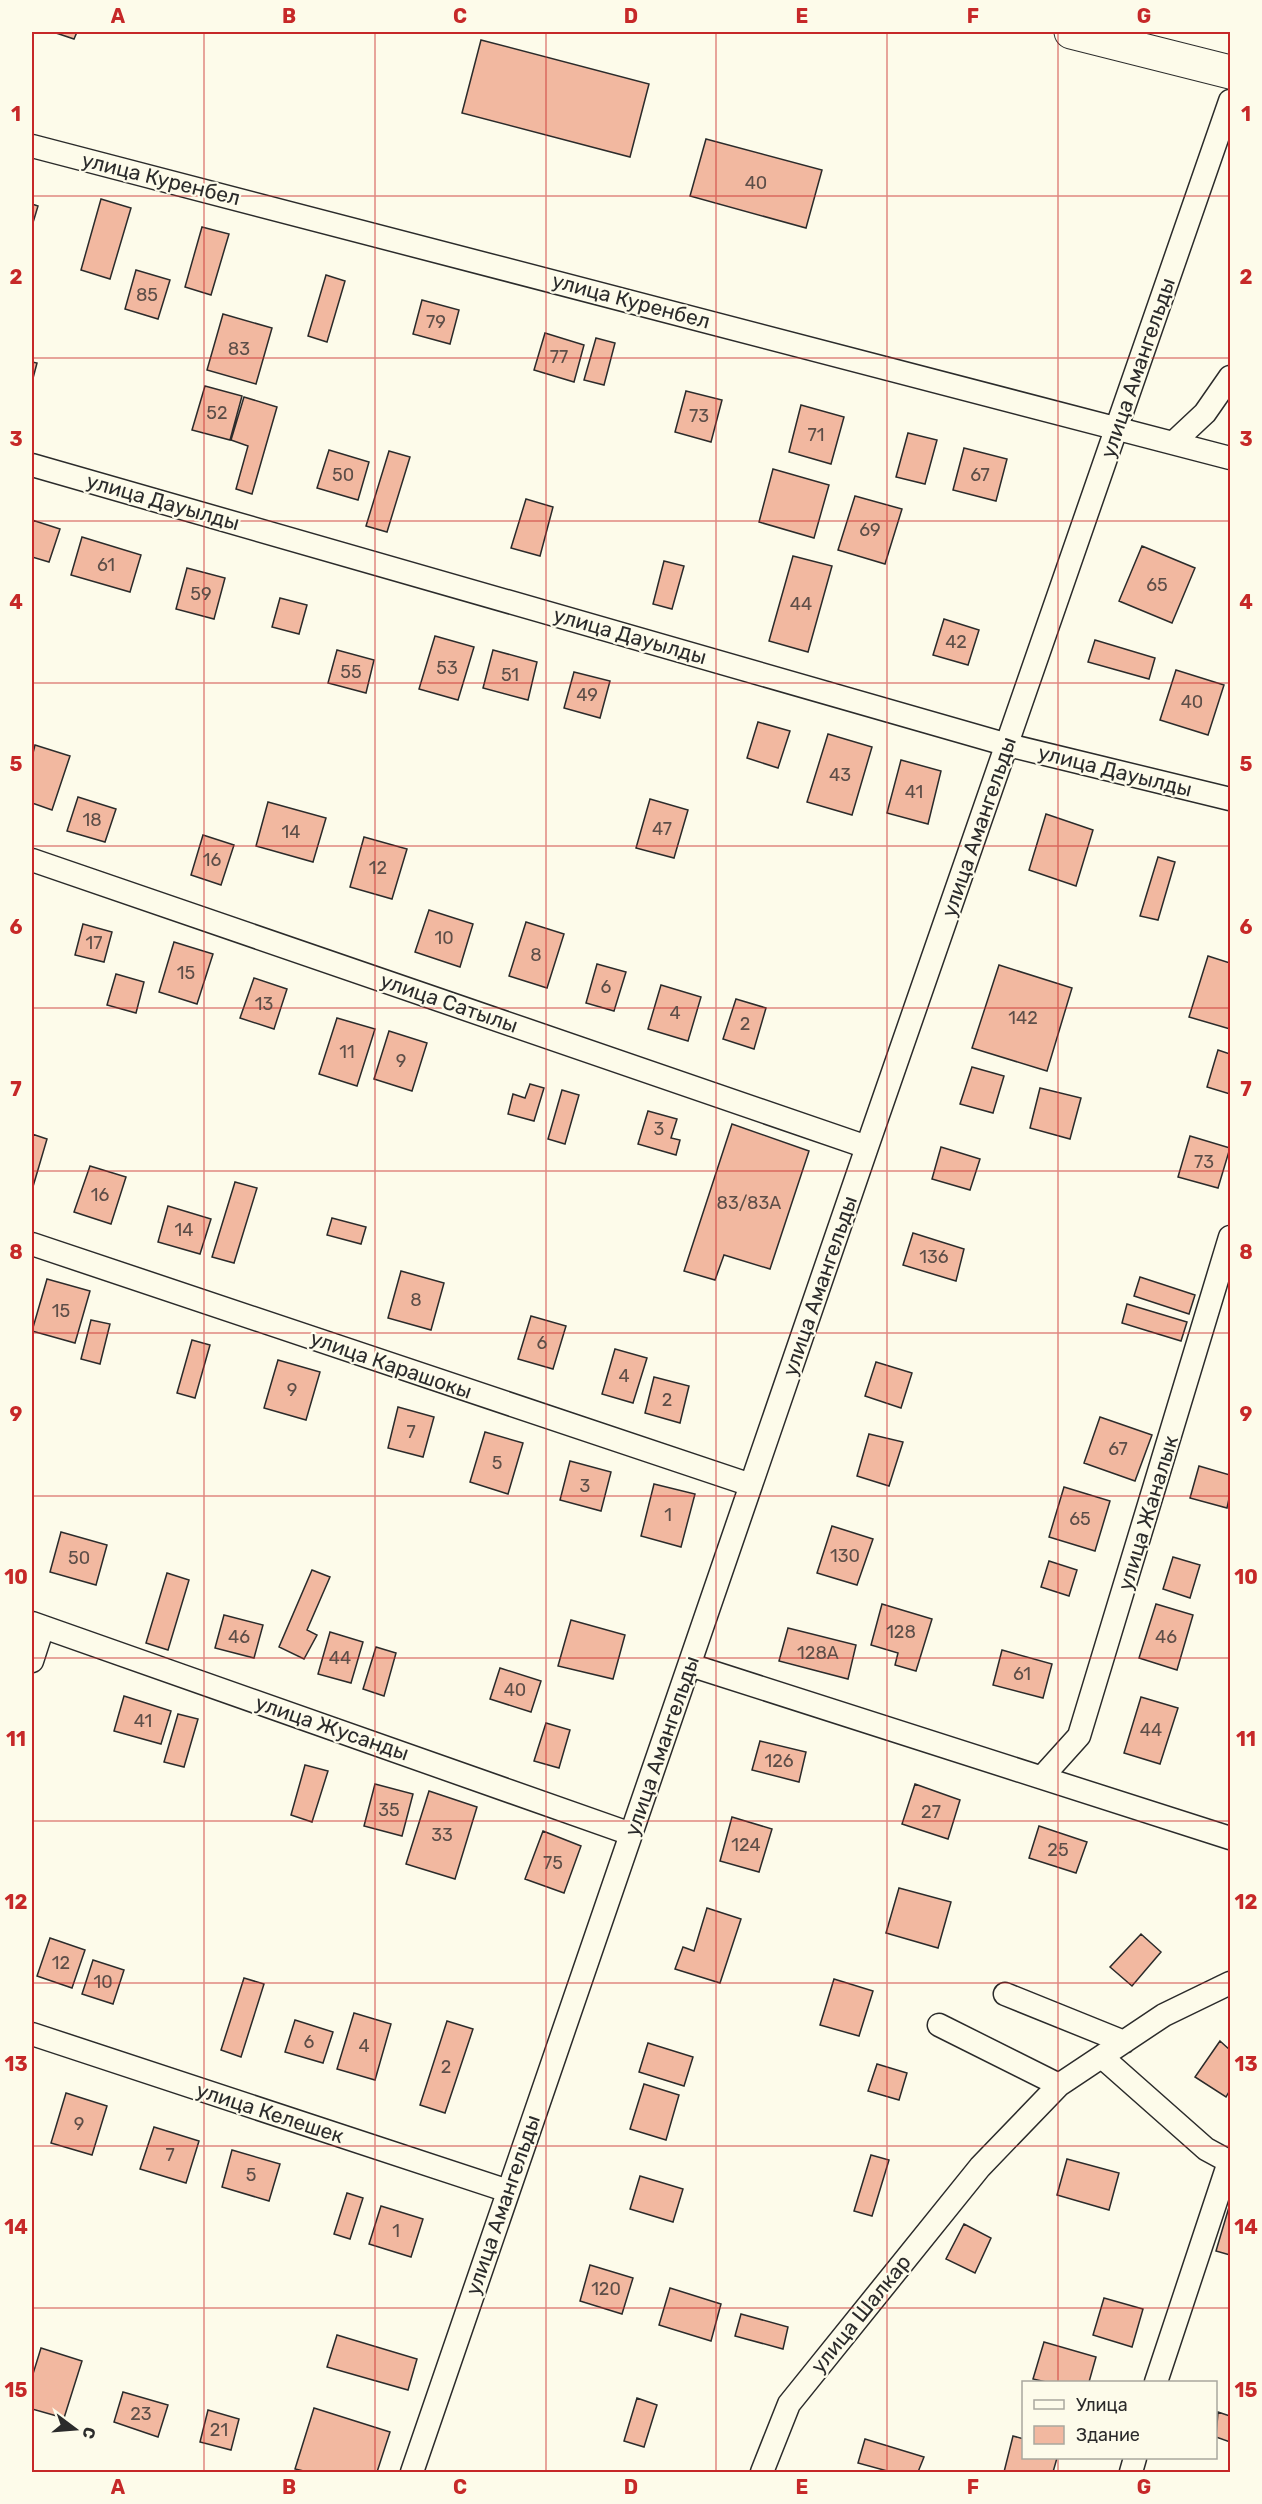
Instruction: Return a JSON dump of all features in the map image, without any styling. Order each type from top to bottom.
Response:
[{"type":"highway","points":[[1071,32],[1230,72]]},
{"type":"street","name":"улица Амангельды","points":[[412,2472],[1230,101]]},
{"type":"street","name":"улица Куренбел","points":[[32,146],[1230,458]]},
{"type":"street","points":[[1173,443],[1204,413],[1230,377]]},
{"type":"street","name":"улица Дауылды","points":[[32,465],[1008,745],[1230,799]]},
{"type":"street","name":"улица Сатылы","points":[[32,860],[867,1148]]},
{"type":"street","name":"улица Жаналык","points":[[1042,1777],[1079,1736],[1230,1237]]},
{"type":"street","name":"улица Карашокы","points":[[32,1244],[752,1485]]},
{"type":"street","points":[[32,1661],[38,1625]]},
{"type":"street","name":"улица Жусанды","points":[[38,1625],[632,1834]]},
{"type":"street","points":[[690,1665],[1230,1838]]},
{"type":"street","name":"улица Шалкар","points":[[762,2472],[789,2404],[980,2167],[1059,2085],[1164,2015],[1230,1983]]},
{"type":"street","points":[[1005,1994],[1124,2042]]},
{"type":"street","points":[[939,2025],[1059,2085]]},
{"type":"street","name":"улица Келешек","points":[[32,2034],[508,2192]]},
{"type":"street","points":[[1102,2056],[1206,2149],[1230,2162],[1156,2381]]},
{"type":"building","points":[[53,32],[77,32],[74,39]]},
{"type":"building","points":[[481,40],[649,84],[630,157],[462,113]]},
{"type":"building","points":[[706,139],[822,170],[806,228],[690,196]]},
{"type":"building","points":[[101,199],[131,208],[110,279],[81,270]]},
{"type":"building","points":[[32,204],[38,206],[32,226]]},
{"type":"building","points":[[202,227],[229,234],[211,295],[185,287]]},
{"type":"building","points":[[136,270],[170,280],[158,319],[125,309]]},
{"type":"building","points":[[326,275],[345,281],[327,342],[308,336]]},
{"type":"building","points":[[422,300],[459,310],[450,344],[413,334]]},
{"type":"building","points":[[223,314],[272,328],[256,384],[207,370]]},
{"type":"building","points":[[545,333],[584,345],[574,382],[534,370]]},
{"type":"building","points":[[596,338],[615,343],[604,385],[584,380]]},
{"type":"building","points":[[32,362],[37,363],[32,382]]},
{"type":"building","points":[[205,386],[242,396],[230,440],[192,430]]},
{"type":"building","points":[[686,391],[722,400],[711,442],[675,432]]},
{"type":"building","points":[[244,397],[277,407],[252,494],[236,489],[248,446],[231,440]]},
{"type":"building","points":[[801,405],[844,417],[831,464],[789,452]]},
{"type":"building","points":[[908,433],[937,440],[925,484],[896,477]]},
{"type":"building","points":[[964,448],[1007,459],[996,501],[953,490]]},
{"type":"building","points":[[329,450],[369,462],[358,500],[317,488]]},
{"type":"building","points":[[389,451],[410,457],[387,532],[366,526]]},
{"type":"building","points":[[773,469],[829,485],[814,538],[759,522]]},
{"type":"building","points":[[855,496],[902,509],[885,564],[838,550]]},
{"type":"building","points":[[526,499],[553,507],[540,556],[511,548]]},
{"type":"building","points":[[32,520],[60,529],[49,562],[32,557]]},
{"type":"building","points":[[82,537],[141,555],[130,592],[71,575]]},
{"type":"building","points":[[1142,546],[1195,568],[1172,623],[1119,601]]},
{"type":"building","points":[[793,556],[832,566],[808,652],[769,641]]},
{"type":"building","points":[[664,561],[684,566],[672,609],[653,604]]},
{"type":"building","points":[[187,568],[225,578],[214,619],[176,609]]},
{"type":"building","points":[[280,598],[307,605],[299,634],[272,627]]},
{"type":"building","points":[[944,619],[979,630],[968,665],[933,655]]},
{"type":"building","points":[[435,636],[474,647],[458,700],[419,689]]},
{"type":"building","points":[[1095,640],[1155,658],[1149,679],[1088,662]]},
{"type":"building","points":[[337,650],[374,660],[366,693],[328,683]]},
{"type":"building","points":[[493,650],[537,662],[528,700],[483,688]]},
{"type":"building","points":[[1176,670],[1224,685],[1208,735],[1160,720]]},
{"type":"building","points":[[574,672],[610,681],[600,718],[564,708]]},
{"type":"building","points":[[758,722],[790,731],[778,768],[747,758]]},
{"type":"building","points":[[828,734],[872,747],[852,815],[807,802]]},
{"type":"building","points":[[35,745],[70,756],[52,810],[32,803],[32,757]]},
{"type":"building","points":[[901,760],[941,771],[928,824],[887,813]]},
{"type":"building","points":[[78,797],[116,809],[105,842],[67,831]]},
{"type":"building","points":[[650,799],[688,810],[674,858],[636,848]]},
{"type":"building","points":[[268,802],[326,818],[313,862],[256,846]]},
{"type":"building","points":[[1046,814],[1093,830],[1076,886],[1029,870]]},
{"type":"building","points":[[203,835],[234,845],[221,885],[191,875]]},
{"type":"building","points":[[364,837],[407,849],[392,899],[350,887]]},
{"type":"building","points":[[1158,857],[1175,862],[1158,920],[1140,916]]},
{"type":"building","points":[[429,910],[473,924],[460,967],[415,952]]},
{"type":"building","points":[[526,922],[564,934],[547,988],[509,976]]},
{"type":"building","points":[[83,924],[112,932],[104,962],[75,955]]},
{"type":"building","points":[[174,942],[213,954],[197,1004],[159,992]]},
{"type":"building","points":[[1208,956],[1230,963],[1230,1029],[1189,1017]]},
{"type":"building","points":[[597,964],[626,972],[614,1011],[586,1003]]},
{"type":"building","points":[[999,965],[1072,988],[1047,1071],[972,1048]]},
{"type":"building","points":[[116,974],[144,982],[136,1013],[107,1005]]},
{"type":"building","points":[[254,978],[287,989],[274,1029],[240,1018]]},
{"type":"building","points":[[661,985],[701,997],[688,1041],[648,1029]]},
{"type":"building","points":[[736,999],[766,1008],[754,1049],[723,1039]]},
{"type":"building","points":[[337,1018],[375,1029],[357,1086],[319,1074]]},
{"type":"building","points":[[389,1031],[427,1043],[412,1091],[374,1079]]},
{"type":"building","points":[[1218,1050],[1230,1054],[1230,1094],[1207,1087]]},
{"type":"building","points":[[972,1067],[1004,1076],[993,1113],[960,1104]]},
{"type":"building","points":[[530,1084],[544,1088],[534,1121],[508,1114],[513,1094],[525,1098]]},
{"type":"building","points":[[1040,1088],[1081,1098],[1070,1139],[1030,1128]]},
{"type":"building","points":[[562,1090],[579,1095],[565,1144],[548,1139]]},
{"type":"building","points":[[648,1111],[677,1119],[671,1138],[680,1140],[676,1155],[638,1144]]},
{"type":"building","points":[[732,1124],[809,1151],[770,1269],[724,1255],[715,1280],[684,1271]]},
{"type":"building","points":[[32,1134],[47,1139],[32,1190]]},
{"type":"building","points":[[1190,1136],[1230,1148],[1218,1188],[1178,1177]]},
{"type":"building","points":[[941,1147],[980,1159],[970,1190],[932,1179]]},
{"type":"building","points":[[90,1166],[126,1177],[111,1224],[74,1212]]},
{"type":"building","points":[[235,1182],[257,1188],[234,1263],[212,1257]]},
{"type":"building","points":[[168,1206],[211,1219],[200,1254],[158,1242]]},
{"type":"building","points":[[332,1218],[366,1227],[361,1244],[327,1235]]},
{"type":"building","points":[[913,1233],[964,1249],[956,1281],[903,1265]]},
{"type":"building","points":[[401,1271],[444,1283],[431,1330],[388,1318]]},
{"type":"building","points":[[1140,1277],[1195,1295],[1189,1314],[1134,1296]]},
{"type":"building","points":[[47,1279],[90,1291],[75,1343],[32,1331]]},
{"type":"building","points":[[1127,1304],[1187,1322],[1181,1341],[1122,1323]]},
{"type":"building","points":[[531,1316],[566,1326],[553,1369],[518,1359]]},
{"type":"building","points":[[91,1320],[110,1324],[100,1364],[81,1359]]},
{"type":"building","points":[[192,1340],[210,1345],[195,1398],[177,1393]]},
{"type":"building","points":[[615,1349],[647,1358],[633,1403],[602,1394]]},
{"type":"building","points":[[278,1360],[320,1372],[306,1420],[264,1408]]},
{"type":"building","points":[[876,1362],[912,1373],[901,1408],[865,1396]]},
{"type":"building","points":[[654,1377],[689,1386],[680,1423],[645,1413]]},
{"type":"building","points":[[398,1407],[434,1417],[423,1457],[388,1448]]},
{"type":"building","points":[[1100,1417],[1152,1435],[1135,1481],[1084,1463]]},
{"type":"building","points":[[485,1432],[523,1443],[508,1494],[470,1482]]},
{"type":"building","points":[[869,1434],[903,1442],[889,1486],[857,1476]]},
{"type":"building","points":[[570,1461],[611,1472],[601,1511],[560,1500]]},
{"type":"building","points":[[1199,1466],[1230,1475],[1227,1508],[1190,1498]]},
{"type":"building","points":[[654,1484],[695,1494],[681,1547],[641,1536]]},
{"type":"building","points":[[1064,1487],[1110,1501],[1095,1551],[1049,1537]]},
{"type":"building","points":[[832,1526],[873,1539],[857,1585],[817,1573]]},
{"type":"building","points":[[61,1532],[107,1545],[96,1585],[50,1572]]},
{"type":"building","points":[[1173,1557],[1200,1565],[1190,1598],[1163,1589]]},
{"type":"building","points":[[1049,1561],[1077,1570],[1069,1596],[1041,1587]]},
{"type":"building","points":[[312,1570],[330,1577],[307,1630],[317,1635],[304,1659],[279,1647]]},
{"type":"building","points":[[167,1573],[189,1580],[168,1650],[146,1643]]},
{"type":"building","points":[[882,1604],[932,1619],[916,1671],[895,1665],[898,1653],[871,1645]]},
{"type":"building","points":[[1156,1604],[1193,1615],[1177,1670],[1139,1658]]},
{"type":"building","points":[[224,1615],[263,1625],[254,1658],[215,1648]]},
{"type":"building","points":[[571,1620],[625,1635],[613,1679],[558,1666]]},
{"type":"building","points":[[788,1628],[856,1645],[848,1679],[779,1661]]},
{"type":"building","points":[[330,1632],[363,1642],[351,1683],[318,1674]]},
{"type":"building","points":[[376,1647],[396,1653],[384,1696],[363,1689]]},
{"type":"building","points":[[1002,1650],[1052,1664],[1043,1698],[993,1685]]},
{"type":"building","points":[[500,1668],[541,1681],[531,1712],[490,1699]]},
{"type":"building","points":[[124,1696],[171,1711],[161,1744],[114,1731]]},
{"type":"building","points":[[1141,1697],[1178,1708],[1160,1764],[1124,1753]]},
{"type":"building","points":[[178,1714],[198,1719],[184,1767],[164,1762]]},
{"type":"building","points":[[546,1723],[570,1730],[559,1768],[534,1761]]},
{"type":"building","points":[[760,1741],[806,1752],[799,1782],[752,1770]]},
{"type":"building","points":[[305,1765],[328,1771],[312,1822],[291,1815]]},
{"type":"building","points":[[375,1784],[413,1794],[402,1836],[364,1826]]},
{"type":"building","points":[[915,1784],[960,1800],[948,1839],[902,1824]]},
{"type":"building","points":[[429,1791],[477,1807],[455,1879],[406,1864]]},
{"type":"building","points":[[732,1817],[772,1829],[759,1872],[720,1861]]},
{"type":"building","points":[[1039,1826],[1087,1842],[1076,1873],[1029,1858]]},
{"type":"building","points":[[543,1831],[581,1846],[564,1893],[525,1879]]},
{"type":"building","points":[[899,1888],[951,1902],[938,1948],[886,1933]]},
{"type":"building","points":[[707,1908],[741,1919],[720,1983],[675,1969],[683,1947],[694,1951]]},
{"type":"building","points":[[1141,1934],[1161,1952],[1132,1986],[1110,1967]]},
{"type":"building","points":[[50,1938],[85,1950],[72,1988],[37,1976]]},
{"type":"building","points":[[93,1960],[124,1970],[113,2004],[82,1994]]},
{"type":"building","points":[[244,1978],[264,1984],[241,2057],[221,2050]]},
{"type":"building","points":[[834,1979],[873,1991],[859,2036],[820,2025]]},
{"type":"building","points":[[354,2013],[391,2024],[375,2080],[337,2069]]},
{"type":"building","points":[[295,2020],[333,2032],[323,2063],[285,2052]]},
{"type":"building","points":[[447,2021],[473,2029],[445,2113],[420,2105]]},
{"type":"building","points":[[1220,2041],[1230,2050],[1230,2090],[1226,2097],[1195,2077]]},
{"type":"building","points":[[648,2043],[693,2057],[684,2086],[639,2072]]},
{"type":"building","points":[[877,2064],[907,2073],[899,2100],[868,2091]]},
{"type":"building","points":[[644,2084],[679,2095],[666,2140],[630,2129]]},
{"type":"building","points":[[66,2093],[107,2106],[92,2155],[51,2143]]},
{"type":"building","points":[[154,2127],[199,2141],[186,2183],[140,2169]]},
{"type":"building","points":[[232,2150],[280,2164],[269,2201],[222,2187]]},
{"type":"building","points":[[871,2155],[889,2160],[872,2216],[854,2211]]},
{"type":"building","points":[[1067,2159],[1119,2173],[1109,2210],[1057,2195]]},
{"type":"building","points":[[640,2176],[683,2189],[673,2222],[630,2209]]},
{"type":"building","points":[[347,2193],[363,2198],[350,2239],[334,2234]]},
{"type":"building","points":[[381,2206],[423,2219],[411,2257],[369,2244]]},
{"type":"building","points":[[1230,2208],[1230,2255],[1216,2251]]},
{"type":"building","points":[[964,2224],[991,2238],[975,2273],[946,2259]]},
{"type":"building","points":[[590,2265],[633,2278],[622,2314],[580,2301]]},
{"type":"building","points":[[670,2288],[721,2304],[711,2341],[659,2325]]},
{"type":"building","points":[[1104,2298],[1143,2309],[1132,2347],[1093,2335]]},
{"type":"building","points":[[741,2314],[788,2327],[783,2349],[735,2336]]},
{"type":"building","points":[[337,2335],[417,2359],[408,2390],[327,2367]]},
{"type":"building","points":[[1044,2342],[1096,2357],[1089,2381],[1033,2379]]},
{"type":"building","points":[[41,2348],[82,2361],[64,2418],[32,2409],[32,2377]]},
{"type":"building","points":[[123,2392],[168,2405],[158,2437],[114,2422]]},
{"type":"building","points":[[637,2398],[657,2405],[644,2447],[624,2441]]},
{"type":"building","points":[[314,2408],[390,2432],[377,2472],[308,2472],[295,2469]]},
{"type":"building","points":[[208,2410],[239,2419],[231,2450],[200,2442]]},
{"type":"building","points":[[1218,2412],[1230,2416],[1230,2442],[1217,2437]]},
{"type":"building","points":[[1013,2436],[1022,2438],[1022,2459],[1057,2459],[1053,2472],[1004,2472]]},
{"type":"building","points":[[865,2439],[924,2457],[918,2472],[891,2472],[858,2463]]}]
